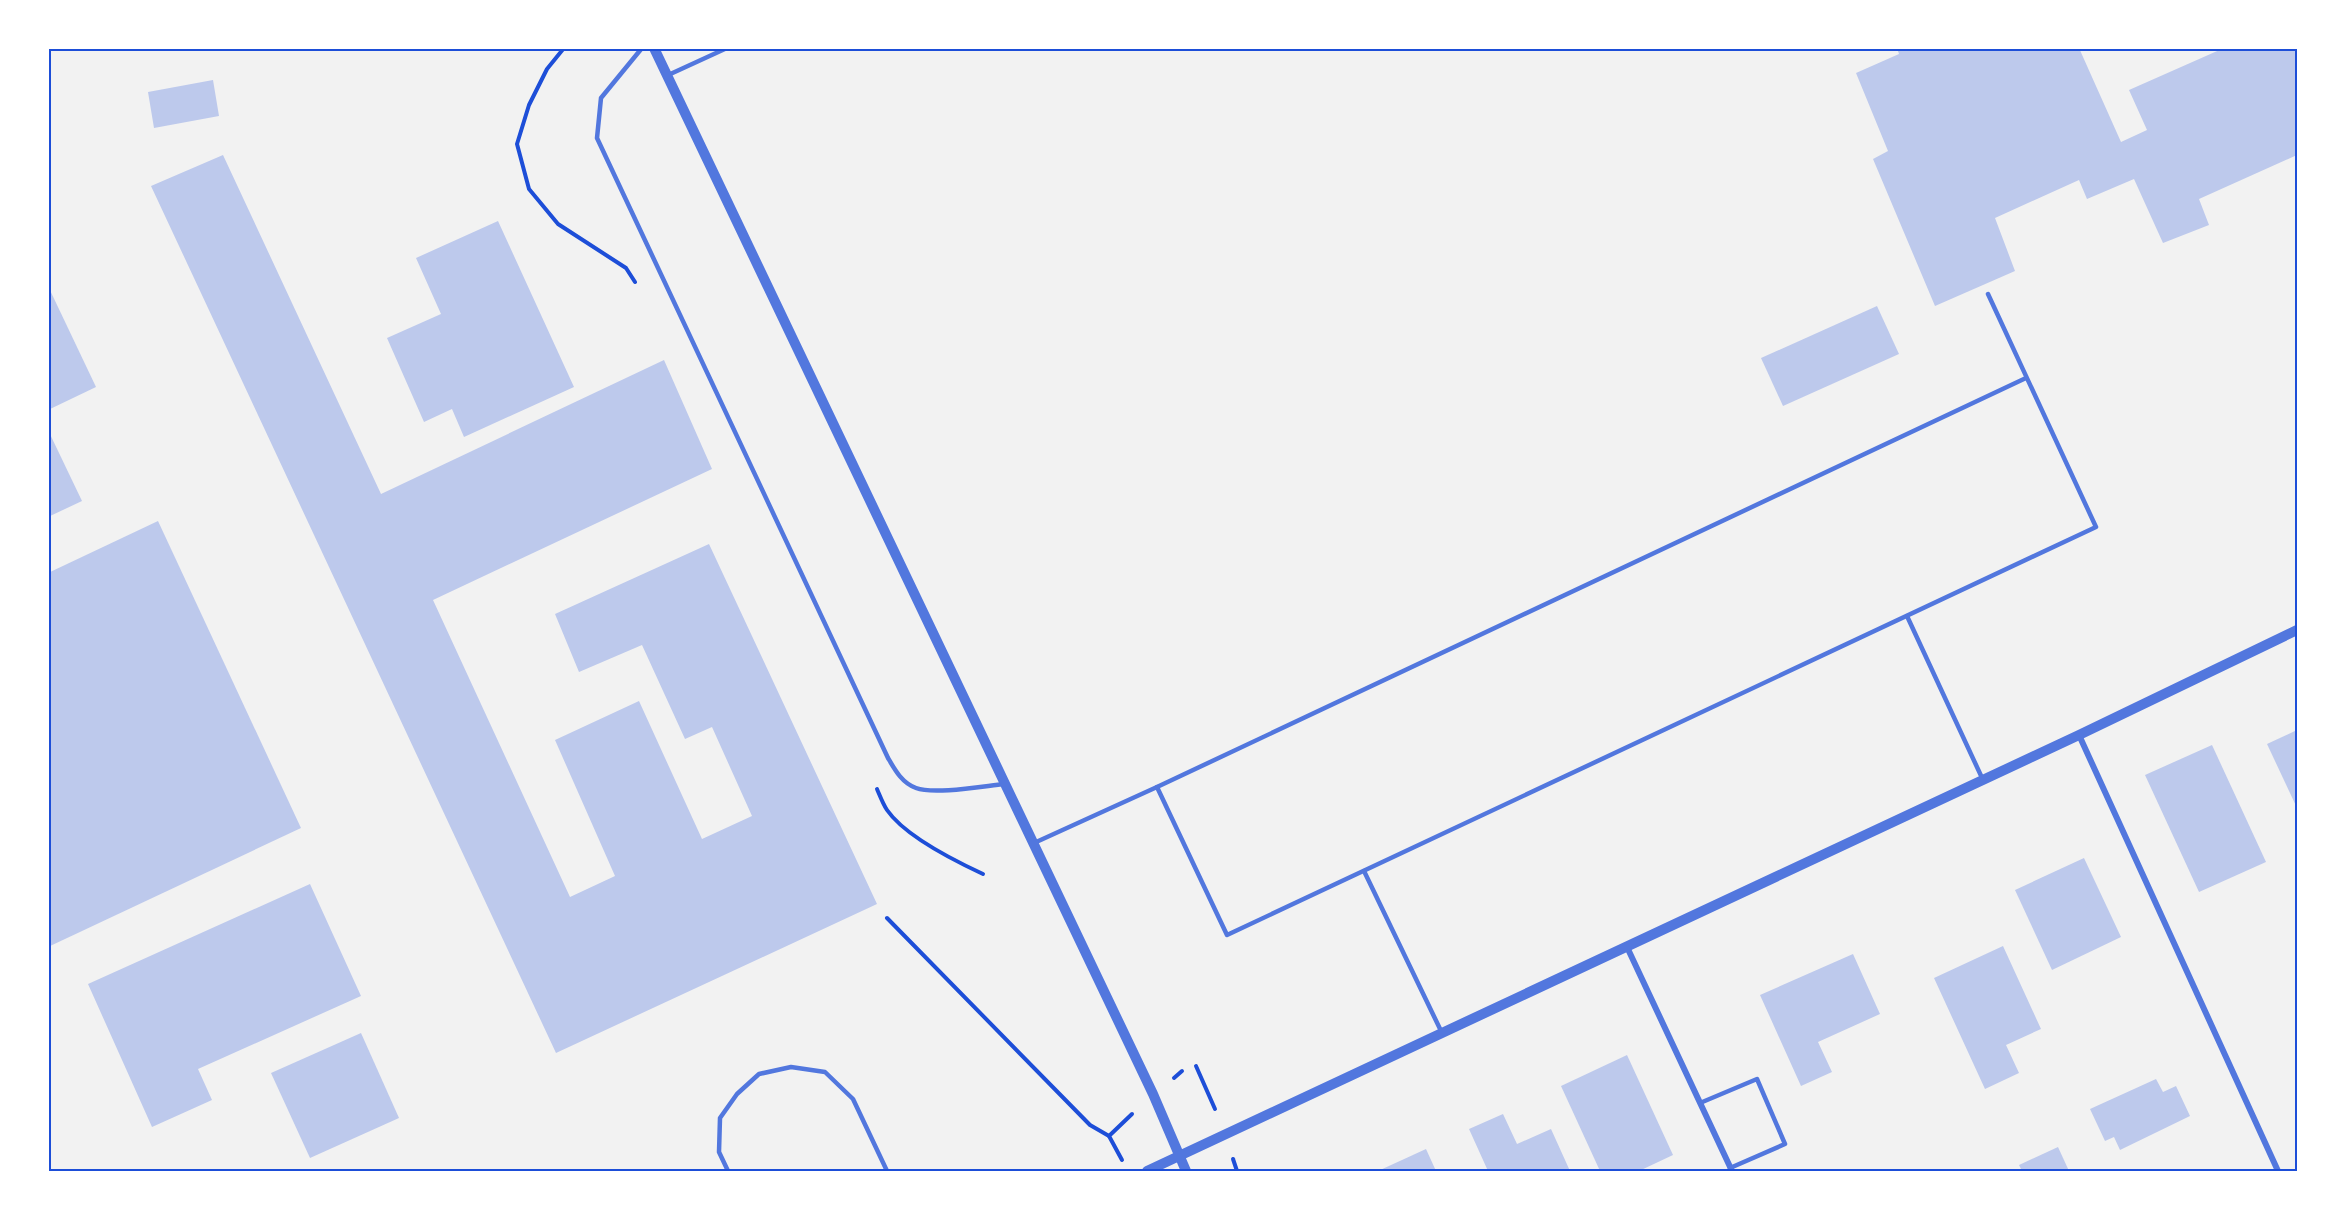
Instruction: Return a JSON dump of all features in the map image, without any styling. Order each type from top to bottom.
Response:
[{"type":"street","points":[[654,48],[1153,1094],[1186,1171]]},
{"type":"street","points":[[1148,1171],[2079,735],[2297,630]]},
{"type":"street","points":[[2079,735],[2278,1171]]},
{"type":"street","points":[[1626,947],[1731,1169]]},
{"type":"lane","points":[[642,48],[601,98],[597,138],[888,758],[901,778],[915,788],[930,791],[1005,784]]},
{"type":"lane","points":[[666,76],[727,48]]},
{"type":"lane","points":[[1157,787],[1227,935],[2096,527],[1988,294]]},
{"type":"lane","points":[[1033,843],[1157,787],[2026,378]]},
{"type":"lane","points":[[1907,616],[1983,780]]},
{"type":"lane","points":[[1364,871],[1442,1033]]},
{"type":"lane","points":[[728,1171],[719,1152],[720,1118],[737,1094],[759,1074],[791,1067],[825,1072],[853,1099],[887,1171]]},
{"type":"lane","points":[[1700,1103],[1757,1078],[1785,1144],[1731,1169]]},
{"type":"path","points":[[564,48],[547,69],[529,105],[517,144],[529,189],[558,224],[626,268],[638,286]]},
{"type":"path","points":[[872,778],[887,811],[907,829],[942,854],[984,874]]},
{"type":"path","points":[[887,918],[1090,1125],[1109,1136]]},
{"type":"building","points":[[1897,48],[2079,48],[2121,142],[2147,130],[2129,90],[2224,48],[2297,48],[2297,155],[2199,199],[2209,225],[2163,243],[2134,179],[2087,199],[2079,180],[1995,218],[2015,271],[1935,306],[1873,159],[1888,151],[1856,73],[1899,54]]},
{"type":"building","points":[[213,80],[219,116],[154,128],[148,92]]},
{"type":"building","points":[[223,155],[381,494],[664,360],[712,469],[433,600],[570,897],[615,876],[555,740],[639,701],[702,839],[752,816],[712,727],[685,739],[642,645],[579,672],[555,614],[709,544],[877,904],[556,1053],[151,186]]},
{"type":"building","points":[[498,221],[574,387],[464,437],[452,409],[424,422],[387,338],[441,314],[416,258]]},
{"type":"building","points":[[48,286],[96,387],[48,410]]},
{"type":"building","points":[[1877,306],[1899,354],[1783,406],[1761,358]]},
{"type":"building","points":[[48,430],[82,501],[48,517]]},
{"type":"building","points":[[158,521],[301,828],[48,947],[48,573]]},
{"type":"building","points":[[2297,730],[2297,808],[2267,744]]},
{"type":"building","points":[[2212,745],[2266,862],[2199,892],[2145,775]]},
{"type":"building","points":[[2084,858],[2121,937],[2052,970],[2015,890]]},
{"type":"building","points":[[310,884],[361,996],[198,1069],[212,1100],[152,1127],[88,984]]},
{"type":"building","points":[[2003,946],[2041,1029],[2006,1045],[2019,1073],[1985,1089],[1934,978]]},
{"type":"building","points":[[1853,954],[1880,1014],[1818,1042],[1832,1072],[1801,1086],[1760,995]]},
{"type":"building","points":[[361,1033],[399,1118],[310,1158],[271,1073]]},
{"type":"building","points":[[1627,1055],[1673,1155],[1639,1171],[1600,1171],[1561,1086]]},
{"type":"building","points":[[2156,1079],[2163,1092],[2176,1086],[2190,1116],[2120,1150],[2114,1137],[2105,1141],[2090,1109]]},
{"type":"building","points":[[1503,1114],[1517,1144],[1551,1129],[1570,1171],[1488,1171],[1469,1129]]},
{"type":"building","points":[[2058,1147],[2069,1171],[2022,1171],[2019,1165]]},
{"type":"building","points":[[1426,1149],[1436,1171],[1378,1171]]}]
